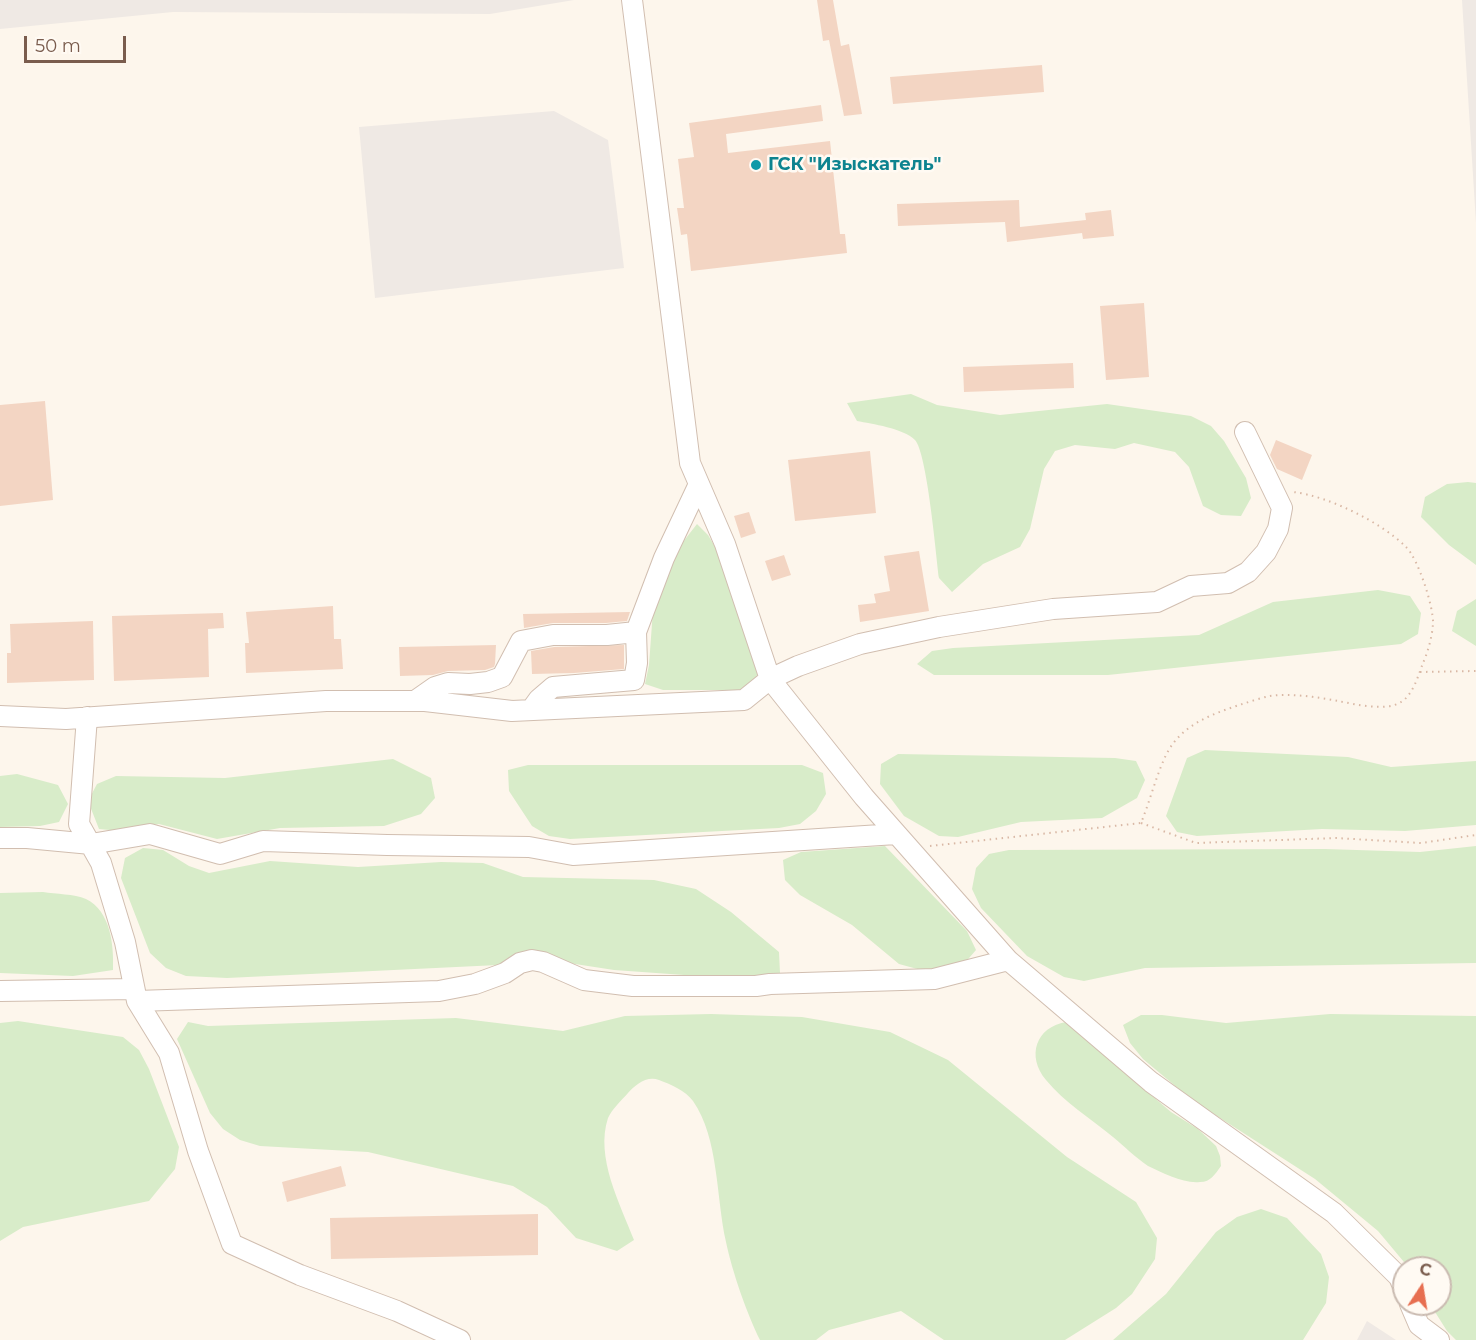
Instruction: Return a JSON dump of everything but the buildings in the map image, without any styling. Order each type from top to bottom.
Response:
[{"type":"street","points":[[632,0],[690,463],[725,544],[770,679],[864,797],[1008,960],[1150,1082],[1334,1213],[1392,1271]]},
{"type":"street","points":[[0,716],[66,719],[326,701],[416,701],[512,711],[744,699],[770,679],[798,666],[860,644],[921,631],[1053,609],[1157,602],[1191,586],[1228,583],[1248,572],[1266,552],[1278,529],[1282,508],[1245,432]]},
{"type":"street","points":[[531,710],[539,699],[553,687],[634,680],[637,663],[636,632],[664,558],[699,484]]},
{"type":"street","points":[[416,701],[435,687],[448,683],[488,682],[502,677],[521,641],[533,637],[553,634],[598,635],[636,632]]},
{"type":"street","points":[[87,717],[79,824],[101,863],[125,942],[136,995],[170,1053],[198,1151],[232,1244],[300,1275],[397,1311],[460,1340]]},
{"type":"street","points":[[0,838],[91,844],[150,834],[220,855],[262,841],[529,847],[573,855],[903,841]]},
{"type":"street","points":[[0,991],[136,995],[439,991],[475,984],[505,973],[520,963],[532,960],[543,962],[584,980],[633,986],[756,986],[934,979],[1008,960]]},
{"type":"street","points":[[1415,1316],[1419,1325],[1439,1340]]},
{"type":"path","points":[[1141,823],[1167,753],[1188,727],[1208,715],[1269,696],[1292,695],[1323,698],[1373,708],[1400,703],[1411,690],[1420,672],[1427,653],[1433,622],[1425,585],[1408,549],[1382,528],[1346,509],[1310,494],[1272,489]]},
{"type":"path","points":[[1420,672],[1476,671]]},
{"type":"path","points":[[903,841],[1141,823],[1196,843],[1336,838],[1421,843],[1476,835]]},
{"type":"shaded area","points":[[0,0],[574,0],[490,14],[173,12],[0,29]]},
{"type":"shaded area","points":[[1462,0],[1476,0],[1476,223]]},
{"type":"shaded area","points":[[554,111],[608,140],[624,268],[375,298],[359,127]]},
{"type":"shaded area","points":[[1367,1321],[1396,1340],[1357,1340]]},
{"type":"green space","points":[[911,394],[937,405],[1000,415],[1107,404],[1191,416],[1211,426],[1224,441],[1246,478],[1251,498],[1241,516],[1221,515],[1203,506],[1189,467],[1175,452],[1134,443],[1115,449],[1075,445],[1055,451],[1044,469],[1030,529],[1020,547],[983,564],[952,592],[939,578],[927,483],[915,440],[903,432],[857,421],[847,403]]},
{"type":"green space","points":[[1476,483],[1476,565],[1449,545],[1421,517],[1425,497],[1447,484]]},
{"type":"green space","points":[[697,524],[708,535],[717,550],[758,673],[750,690],[663,690],[645,684],[649,665],[653,610],[679,547]]},
{"type":"green space","points":[[1378,590],[1410,596],[1421,613],[1418,634],[1401,644],[1108,675],[934,675],[917,664],[932,651],[953,648],[1199,635],[1273,602]]},
{"type":"green space","points":[[1476,599],[1476,646],[1452,631],[1457,611]]},
{"type":"green space","points":[[1205,750],[1348,757],[1391,767],[1476,761],[1476,825],[1405,831],[1322,829],[1197,836],[1177,832],[1166,816],[1187,758]]},
{"type":"green space","points":[[898,754],[1115,758],[1136,761],[1145,780],[1137,798],[1102,818],[1021,822],[958,837],[939,836],[904,816],[880,784],[881,764]]},
{"type":"green space","points":[[393,759],[431,778],[435,798],[421,814],[384,826],[280,828],[217,839],[159,824],[120,831],[99,829],[88,801],[97,784],[116,776],[225,778]]},
{"type":"green space","points":[[528,765],[802,765],[823,773],[826,794],[816,811],[800,824],[779,828],[570,839],[549,836],[532,826],[509,791],[508,770]]},
{"type":"green space","points":[[17,774],[58,785],[68,804],[59,822],[40,826],[0,827],[0,776]]},
{"type":"green space","points":[[885,846],[967,931],[976,950],[963,965],[921,970],[899,964],[852,925],[800,895],[785,880],[783,860],[801,852]]},
{"type":"green space","points":[[1476,846],[1476,963],[1145,968],[1084,981],[1064,977],[1027,956],[981,908],[972,889],[976,868],[989,854],[1009,850],[1325,849],[1420,852]]},
{"type":"green space","points":[[143,848],[163,850],[189,866],[209,873],[270,861],[358,867],[441,862],[483,863],[523,877],[654,880],[696,889],[731,912],[779,952],[780,973],[759,978],[698,976],[614,970],[536,958],[498,965],[227,978],[186,976],[166,968],[150,953],[121,878],[125,858]]},
{"type":"green space","points":[[43,892],[81,897],[101,912],[109,930],[113,950],[113,970],[73,976],[0,973],[0,893]]},
{"type":"green space","points":[[711,1014],[802,1017],[890,1032],[948,1060],[1067,1157],[1136,1202],[1157,1238],[1155,1259],[1132,1294],[1116,1308],[1065,1340],[944,1340],[901,1311],[829,1330],[816,1340],[760,1340],[745,1305],[729,1253],[708,1132],[693,1101],[673,1086],[655,1079],[642,1082],[628,1093],[608,1118],[605,1133],[607,1164],[616,1196],[634,1240],[617,1251],[576,1238],[547,1207],[513,1186],[368,1152],[260,1146],[240,1140],[223,1129],[210,1113],[177,1039],[188,1022],[208,1026],[456,1018],[563,1031],[625,1016]]},
{"type":"green space","points":[[1330,1014],[1476,1016],[1476,1340],[1456,1340],[1438,1316],[1452,1316],[1452,1256],[1399,1256],[1378,1231],[1315,1179],[1192,1100],[1143,1059],[1130,1043],[1123,1025],[1141,1015],[1162,1015],[1226,1023]]},
{"type":"green space","points":[[18,1021],[123,1037],[139,1050],[149,1069],[179,1147],[175,1169],[149,1201],[23,1227],[0,1241],[0,1023]]},
{"type":"green space","points":[[1066,1022],[1171,1112],[1198,1129],[1216,1146],[1221,1166],[1212,1177],[1204,1182],[1187,1181],[1148,1166],[1053,1088],[1036,1062],[1037,1044],[1047,1030]]},
{"type":"green space","points":[[1261,1209],[1287,1218],[1321,1254],[1329,1277],[1326,1303],[1303,1340],[1113,1340],[1166,1294],[1216,1232],[1237,1217]]},
{"type":"place","name":"ГСК \"Изыскатель\"","points":[[756,165]]}]
